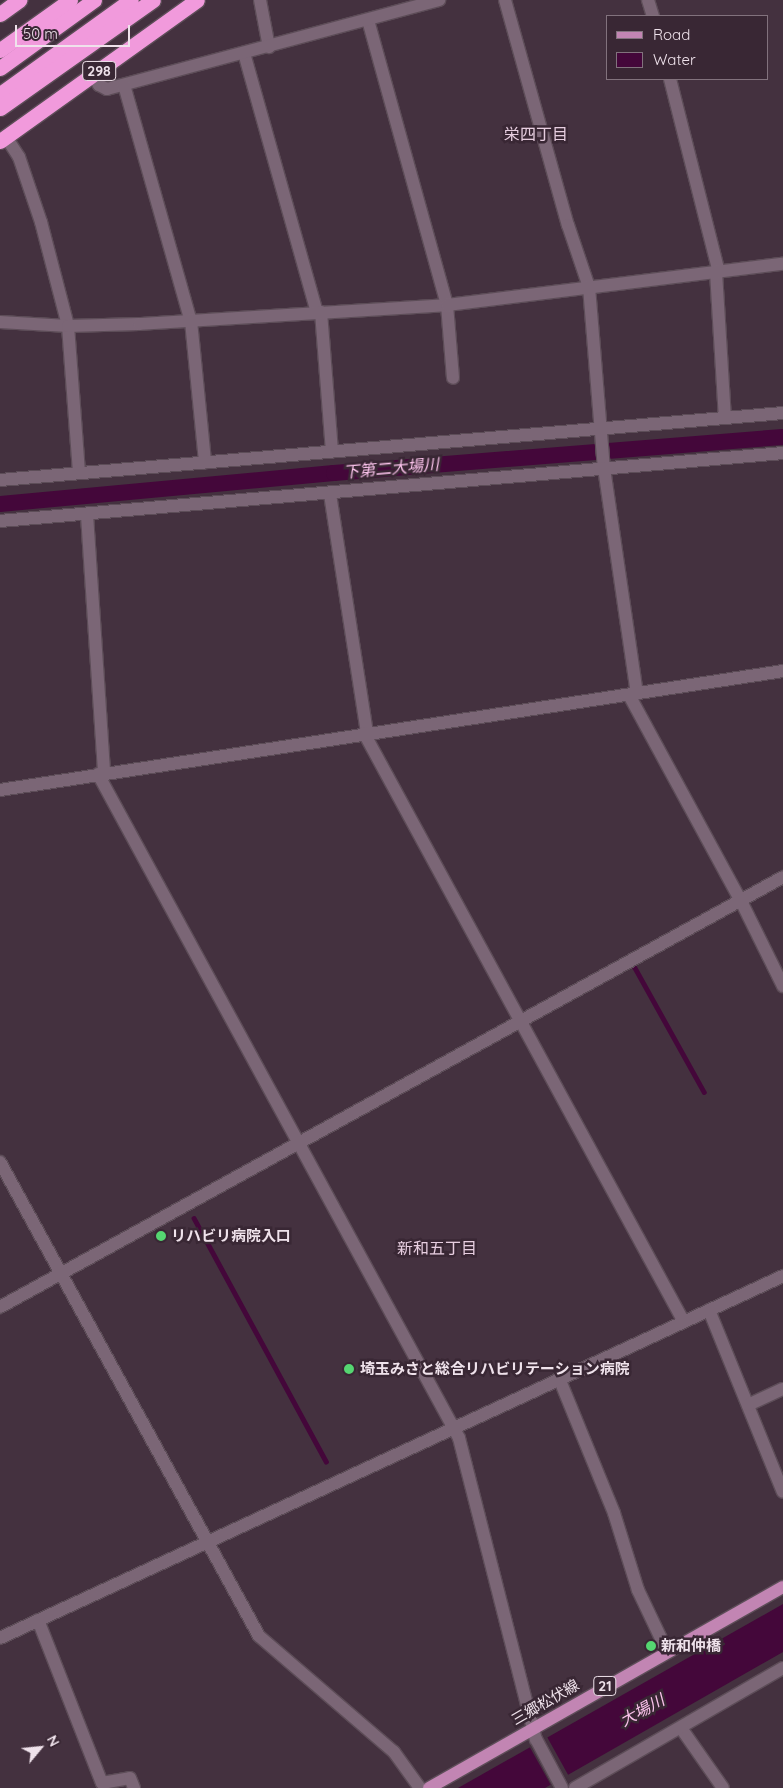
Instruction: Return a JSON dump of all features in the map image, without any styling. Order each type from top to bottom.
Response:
[{"type":"highway","points":[[0,50],[70,0]]},
{"type":"highway","points":[[0,68],[94,0]]},
{"type":"highway","points":[[0,94],[131,0]]},
{"type":"highway","name":"298","points":[[0,108],[153,0]]},
{"type":"highway","name":"298","points":[[3,139],[197,0]]},
{"type":"main road","name":"三郷松伏線","points":[[429,1788],[535,1733],[667,1651],[783,1587]]},
{"type":"street","points":[[260,0],[269,47]]},
{"type":"street","points":[[93,75],[99,86],[107,89],[439,0]]},
{"type":"street","points":[[505,0],[568,225],[588,287],[604,468],[633,695],[741,900],[783,986]]},
{"type":"street","points":[[648,0],[653,15]]},
{"type":"street","points":[[368,20],[446,305],[453,378]]},
{"type":"street","points":[[244,53],[319,313],[332,452]]},
{"type":"street","points":[[670,80],[717,272],[725,418]]},
{"type":"street","points":[[124,85],[191,321],[205,462]]},
{"type":"street","points":[[3,139],[19,157],[41,222],[68,326],[79,473]]},
{"type":"street","points":[[0,322],[68,326],[191,321],[446,305],[783,264]]},
{"type":"street","points":[[0,480],[783,413]]},
{"type":"street","points":[[0,521],[330,494],[783,453]]},
{"type":"street","points":[[330,494],[365,733],[519,1022],[684,1322]]},
{"type":"street","points":[[87,515],[101,774],[298,1145],[459,1438],[535,1733],[561,1787]]},
{"type":"street","points":[[0,790],[365,733],[633,695],[783,671]]},
{"type":"street","points":[[0,1307],[783,877]]},
{"type":"street","points":[[0,1162],[259,1636],[394,1752],[420,1788]]},
{"type":"street","points":[[0,1638],[783,1276]]},
{"type":"street","points":[[709,1310],[783,1492]]},
{"type":"street","points":[[559,1378],[614,1513],[638,1590],[667,1651]]},
{"type":"street","points":[[748,1404],[783,1389]]},
{"type":"street","points":[[38,1620],[102,1783],[130,1778],[134,1788]]},
{"type":"street","points":[[575,1788],[783,1668]]},
{"type":"street","points":[[681,1728],[723,1788]]},
{"type":"water","name":"大場川","points":[[783,1604],[783,1652],[545,1788],[458,1788]]},
{"type":"pier","points":[[546,1735],[569,1777],[552,1787],[529,1745]]},
{"type":"waterway","name":"下第二大場川","points":[[0,504],[334,473],[783,437]]},
{"type":"waterway","points":[[634,966],[704,1092]]},
{"type":"waterway","points":[[194,1218],[326,1461]]},
{"type":"place","name":"リハビリ病院入口","points":[[161,1236]]},
{"type":"place","name":"埼玉みさと総合リハビリテーション病院","points":[[349,1369]]},
{"type":"place","name":"新和仲橋","points":[[651,1646]]},
{"type":"district","name":"栄四丁目","points":[[536,134]]},
{"type":"district","name":"新和五丁目","points":[[437,1248]]}]
